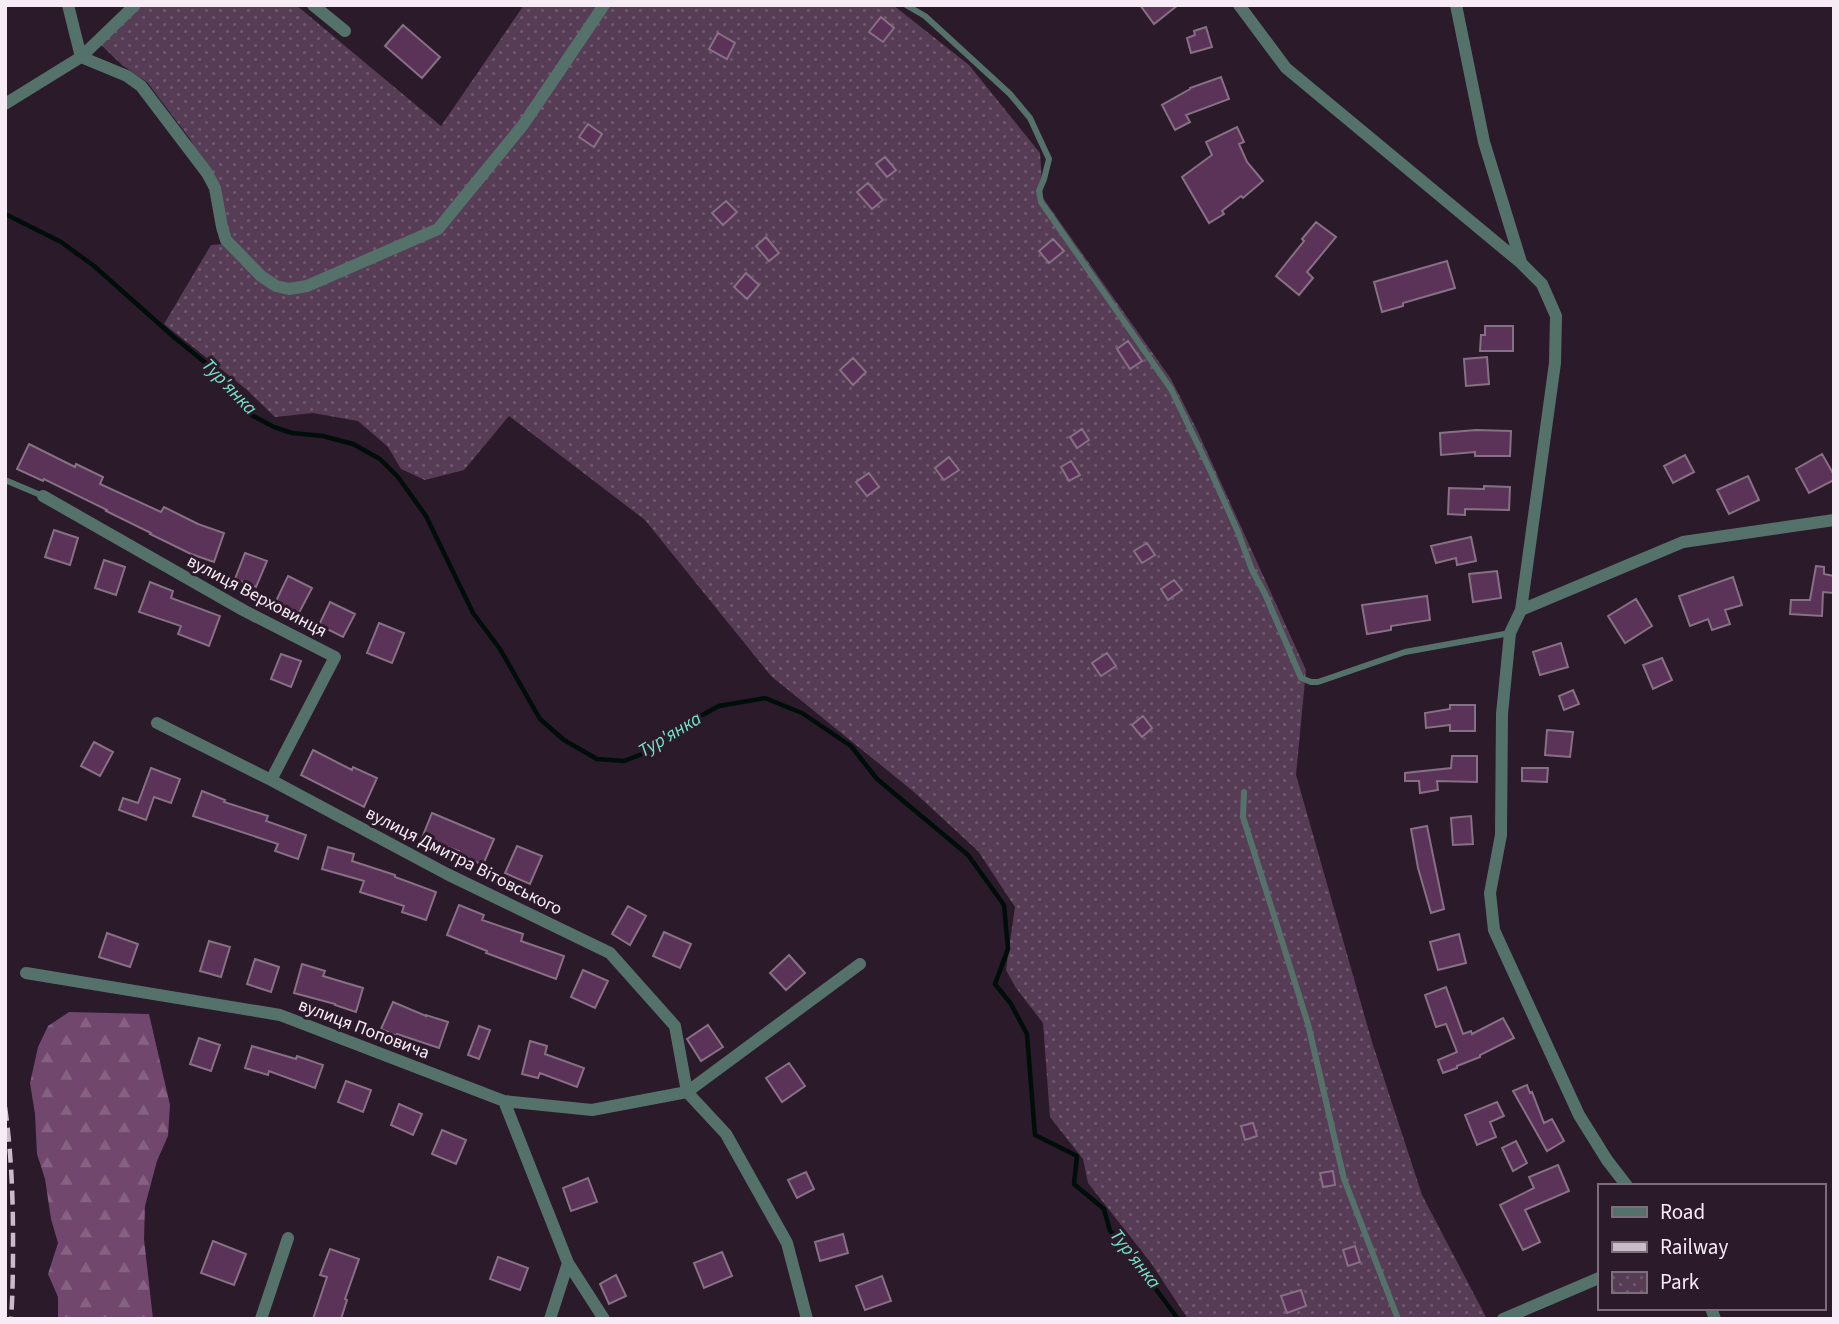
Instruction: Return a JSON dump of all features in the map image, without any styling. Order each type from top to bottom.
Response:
[{"type":"street","points":[[68,5],[81,57]]},
{"type":"street","points":[[5,104],[81,57],[135,5]]},
{"type":"street","points":[[313,5],[345,31]]},
{"type":"street","points":[[81,57],[127,76],[141,86],[207,173],[215,188],[226,240],[261,275],[276,286],[289,289],[307,286],[438,229],[523,125],[604,5]]},
{"type":"street","points":[[1239,5],[1286,68],[1521,263],[1542,284],[1556,316],[1555,363],[1521,610],[1510,633],[1502,714],[1502,835],[1490,893],[1494,930],[1579,1115],[1607,1160],[1626,1184]]},
{"type":"street","points":[[1456,5],[1484,142],[1521,263]]},
{"type":"street","name":"вулиця Верховинця","points":[[43,496],[243,610],[335,657],[271,780]]},
{"type":"street","points":[[1521,610],[1683,542],[1834,520]]},
{"type":"street","name":"вулиця Дмитра Вітовського","points":[[157,723],[447,874],[610,953],[675,1027],[687,1092]]},
{"type":"street","name":"вулиця Поповича","points":[[26,974],[280,1015],[504,1101],[592,1110],[687,1092],[860,964]]},
{"type":"street","points":[[687,1092],[726,1134],[787,1243],[807,1319]]},
{"type":"street","points":[[504,1101],[568,1263],[604,1319]]},
{"type":"street","points":[[261,1319],[288,1238]]},
{"type":"street","points":[[550,1319],[568,1263]]},
{"type":"street","points":[[1503,1319],[1598,1278]]},
{"type":"lane","points":[[906,5],[925,16],[1010,94],[1030,118],[1049,159],[1039,191],[1041,202],[1171,389],[1238,532],[1252,570],[1265,593],[1301,678],[1318,682],[1405,652],[1510,633]]},
{"type":"lane","points":[[5,480],[43,496]]},
{"type":"lane","points":[[1244,792],[1243,817],[1308,1024],[1344,1179],[1398,1319]]},
{"type":"green space","points":[[139,5],[296,5],[441,126],[524,5],[893,5],[969,65],[1040,153],[1043,198],[1171,379],[1198,432],[1306,670],[1296,775],[1372,1042],[1422,1195],[1487,1319],[1188,1319],[1151,1263],[1088,1183],[1083,1159],[1050,1117],[1043,1023],[1016,988],[1006,970],[1015,907],[978,851],[914,792],[771,676],[645,520],[509,416],[464,470],[425,480],[401,469],[388,447],[358,421],[313,413],[275,417],[246,389],[164,324],[211,245],[222,244],[220,196],[190,139],[147,82],[122,65],[99,43]]},
{"type":"green space","points":[[69,1012],[149,1014],[170,1105],[168,1136],[157,1161],[145,1206],[144,1239],[153,1319],[58,1319],[58,1297],[48,1274],[58,1243],[37,1154],[30,1083],[38,1047],[48,1026]]},
{"type":"building","points":[[1140,5],[1178,5],[1154,24]]},
{"type":"building","points":[[881,17],[894,28],[883,42],[869,32]]},
{"type":"building","points":[[403,25],[440,57],[422,78],[385,46]]},
{"type":"building","points":[[1206,27],[1212,47],[1191,53],[1187,38],[1195,35],[1194,31]]},
{"type":"building","points":[[718,33],[735,43],[727,59],[709,49]]},
{"type":"building","points":[[1221,77],[1229,99],[1186,115],[1190,122],[1175,130],[1162,105],[1190,88]]},
{"type":"building","points":[[588,124],[602,134],[594,147],[579,137]]},
{"type":"building","points":[[1237,127],[1244,142],[1239,144],[1247,162],[1263,181],[1222,211],[1224,214],[1209,223],[1182,177],[1212,155],[1206,142]]},
{"type":"building","points":[[885,157],[896,170],[887,177],[876,164]]},
{"type":"building","points":[[868,183],[883,200],[872,209],[857,192]]},
{"type":"building","points":[[726,201],[737,212],[723,225],[712,213]]},
{"type":"building","points":[[1316,222],[1336,237],[1307,272],[1313,278],[1299,295],[1276,276]]},
{"type":"building","points":[[766,237],[779,253],[769,261],[756,246]]},
{"type":"building","points":[[1053,239],[1064,251],[1049,263],[1039,251]]},
{"type":"building","points":[[1447,261],[1455,288],[1382,312],[1374,282]]},
{"type":"building","points":[[746,273],[759,285],[747,299],[734,287]]},
{"type":"building","points":[[1485,326],[1513,326],[1513,351],[1480,351],[1481,335],[1485,335]]},
{"type":"building","points":[[1128,341],[1142,361],[1130,369],[1117,349]]},
{"type":"building","points":[[1487,357],[1489,384],[1466,386],[1464,359]]},
{"type":"building","points":[[853,358],[866,372],[853,385],[840,370]]},
{"type":"building","points":[[1082,429],[1089,440],[1077,448],[1070,437]]},
{"type":"building","points":[[1511,431],[1510,456],[1475,456],[1475,452],[1441,455],[1440,433]]},
{"type":"building","points":[[29,444],[75,467],[76,464],[103,477],[100,484],[161,512],[164,507],[224,533],[214,562],[191,554],[44,479],[43,481],[17,469]]},
{"type":"building","points":[[1822,454],[1834,480],[1809,493],[1796,469]]},
{"type":"building","points":[[1685,455],[1694,472],[1673,483],[1664,466]]},
{"type":"building","points":[[949,457],[959,470],[944,480],[935,468]]},
{"type":"building","points":[[1071,461],[1080,475],[1069,481],[1061,467]]},
{"type":"building","points":[[869,473],[879,487],[867,496],[856,482]]},
{"type":"building","points":[[1748,476],[1759,500],[1729,514],[1717,490]]},
{"type":"building","points":[[1484,486],[1510,487],[1509,510],[1465,509],[1465,515],[1448,514],[1449,488],[1484,489]]},
{"type":"building","points":[[54,530],[78,538],[70,565],[45,557]]},
{"type":"building","points":[[1471,537],[1476,561],[1457,565],[1456,558],[1436,563],[1431,546]]},
{"type":"building","points":[[1147,543],[1155,555],[1142,563],[1134,551]]},
{"type":"building","points":[[245,553],[267,561],[256,587],[235,579]]},
{"type":"building","points":[[104,560],[125,567],[116,595],[95,588]]},
{"type":"building","points":[[1816,566],[1824,567],[1824,574],[1834,576],[1834,593],[1823,592],[1822,616],[1790,614],[1791,600],[1810,600]]},
{"type":"building","points":[[1497,571],[1501,598],[1473,602],[1469,574]]},
{"type":"building","points":[[288,576],[312,588],[299,613],[276,601]]},
{"type":"building","points":[[1733,577],[1742,605],[1725,610],[1730,624],[1712,630],[1708,619],[1690,626],[1679,596]]},
{"type":"building","points":[[1174,580],[1182,590],[1168,600],[1161,589]]},
{"type":"building","points":[[150,582],[173,591],[171,598],[220,616],[209,646],[178,634],[181,626],[139,612]]},
{"type":"building","points":[[1427,596],[1430,620],[1391,626],[1391,630],[1367,634],[1362,605]]},
{"type":"building","points":[[1636,599],[1652,626],[1625,643],[1608,616]]},
{"type":"building","points":[[330,602],[355,614],[343,637],[319,625]]},
{"type":"building","points":[[379,623],[404,633],[392,663],[367,653]]},
{"type":"building","points":[[1561,643],[1568,667],[1540,675],[1533,652]]},
{"type":"building","points":[[1107,653],[1116,666],[1101,676],[1092,663]]},
{"type":"building","points":[[281,654],[301,661],[291,687],[271,679]]},
{"type":"building","points":[[1662,658],[1672,680],[1653,689],[1643,665]]},
{"type":"building","points":[[1573,690],[1579,704],[1564,710],[1559,696]]},
{"type":"building","points":[[1450,705],[1475,705],[1475,731],[1450,731],[1450,725],[1426,728],[1425,713],[1450,709]]},
{"type":"building","points":[[1143,716],[1152,728],[1142,737],[1132,725]]},
{"type":"building","points":[[1547,730],[1573,732],[1570,757],[1545,755]]},
{"type":"building","points":[[94,742],[113,752],[100,776],[81,766]]},
{"type":"building","points":[[313,750],[352,770],[353,767],[377,778],[364,807],[301,775]]},
{"type":"building","points":[[1452,756],[1477,756],[1477,782],[1437,781],[1438,790],[1420,793],[1419,781],[1405,781],[1405,773],[1451,768]]},
{"type":"building","points":[[151,768],[180,779],[171,803],[154,797],[146,820],[119,810],[123,798],[138,803]]},
{"type":"building","points":[[1522,768],[1548,768],[1547,782],[1522,781]]},
{"type":"building","points":[[202,791],[225,800],[224,802],[268,816],[266,821],[306,835],[298,859],[275,851],[278,844],[193,816]]},
{"type":"building","points":[[432,813],[494,839],[483,865],[458,854],[459,851],[422,838]]},
{"type":"building","points":[[1471,816],[1473,844],[1453,845],[1451,818]]},
{"type":"building","points":[[1427,826],[1444,909],[1431,913],[1418,868],[1411,829]]},
{"type":"building","points":[[517,846],[542,856],[530,884],[505,873]]},
{"type":"building","points":[[328,847],[354,854],[352,861],[436,892],[426,920],[402,912],[404,906],[360,892],[364,881],[322,869]]},
{"type":"building","points":[[459,905],[484,915],[482,920],[523,934],[521,941],[564,956],[556,979],[447,935]]},
{"type":"building","points":[[628,906],[646,916],[630,945],[612,934]]},
{"type":"building","points":[[664,932],[691,944],[680,968],[653,956]]},
{"type":"building","points":[[107,933],[138,944],[130,967],[99,957]]},
{"type":"building","points":[[1459,934],[1466,963],[1438,970],[1430,942]]},
{"type":"building","points":[[209,941],[230,947],[221,977],[200,971]]},
{"type":"building","points":[[789,955],[805,973],[786,990],[770,973]]},
{"type":"building","points":[[255,959],[279,967],[271,992],[247,984]]},
{"type":"building","points":[[302,964],[325,971],[323,976],[363,988],[356,1012],[294,993]]},
{"type":"building","points":[[583,970],[608,981],[595,1008],[571,997]]},
{"type":"building","points":[[1446,987],[1463,1034],[1471,1031],[1472,1034],[1503,1018],[1514,1038],[1443,1073],[1438,1060],[1457,1052],[1446,1024],[1436,1027],[1425,995]]},
{"type":"building","points":[[393,1002],[448,1022],[439,1048],[381,1029]]},
{"type":"building","points":[[708,1025],[723,1047],[701,1061],[687,1039]]},
{"type":"building","points":[[479,1026],[490,1030],[479,1059],[468,1055]]},
{"type":"building","points":[[199,1038],[220,1045],[211,1071],[190,1064]]},
{"type":"building","points":[[530,1041],[547,1046],[545,1054],[584,1068],[577,1087],[540,1073],[538,1078],[522,1074]]},
{"type":"building","points":[[252,1046],[323,1065],[315,1088],[269,1071],[268,1075],[245,1068]]},
{"type":"building","points":[[789,1063],[805,1086],[782,1102],[766,1078]]},
{"type":"building","points":[[346,1081],[371,1090],[363,1112],[338,1102]]},
{"type":"building","points":[[1527,1085],[1544,1123],[1552,1119],[1564,1141],[1547,1151],[1513,1091]]},
{"type":"building","points":[[1497,1102],[1504,1116],[1490,1122],[1496,1137],[1477,1145],[1465,1115]]},
{"type":"building","points":[[399,1104],[422,1114],[413,1135],[391,1125]]},
{"type":"building","points":[[1253,1123],[1257,1136],[1245,1140],[1241,1126]]},
{"type":"building","points":[[442,1130],[466,1140],[456,1164],[432,1154]]},
{"type":"building","points":[[1516,1141],[1527,1163],[1513,1171],[1502,1148]]},
{"type":"building","points":[[1558,1165],[1569,1191],[1525,1210],[1540,1242],[1523,1250],[1500,1205],[1534,1188],[1529,1177]]},
{"type":"building","points":[[1333,1171],[1335,1185],[1323,1187],[1320,1173]]},
{"type":"building","points":[[806,1172],[814,1189],[797,1198],[788,1180]]},
{"type":"building","points":[[588,1178],[597,1202],[571,1211],[563,1188]]},
{"type":"building","points":[[843,1234],[848,1253],[820,1261],[815,1242]]},
{"type":"building","points":[[213,1241],[246,1254],[234,1285],[201,1273]]},
{"type":"building","points":[[1355,1246],[1360,1262],[1348,1266],[1343,1250]]},
{"type":"building","points":[[330,1249],[359,1259],[341,1319],[313,1319],[327,1277],[320,1275]]},
{"type":"building","points":[[722,1252],[732,1276],[704,1288],[694,1263]]},
{"type":"building","points":[[498,1257],[528,1268],[520,1290],[490,1279]]},
{"type":"building","points":[[616,1275],[626,1296],[609,1304],[600,1284]]},
{"type":"building","points":[[882,1276],[891,1301],[865,1310],[856,1286]]},
{"type":"building","points":[[1301,1290],[1306,1306],[1287,1313],[1281,1296]]},
{"type":"waterway","name":"Тур'янка","points":[[5,214],[61,242],[94,266],[218,373],[253,416],[292,433],[323,436],[353,444],[380,459],[398,477],[426,516],[473,613],[500,649],[540,719],[564,740],[597,759],[624,761],[650,751],[680,727],[719,706],[765,698],[802,713],[851,746],[877,779],[968,855],[1004,905],[1008,949],[995,984],[1011,1004],[1027,1034],[1035,1135],[1077,1156],[1074,1184],[1104,1209],[1110,1231],[1131,1248],[1144,1273],[1178,1319]]},
{"type":"railway","points":[[5,1107],[13,1205],[11,1319]]}]
